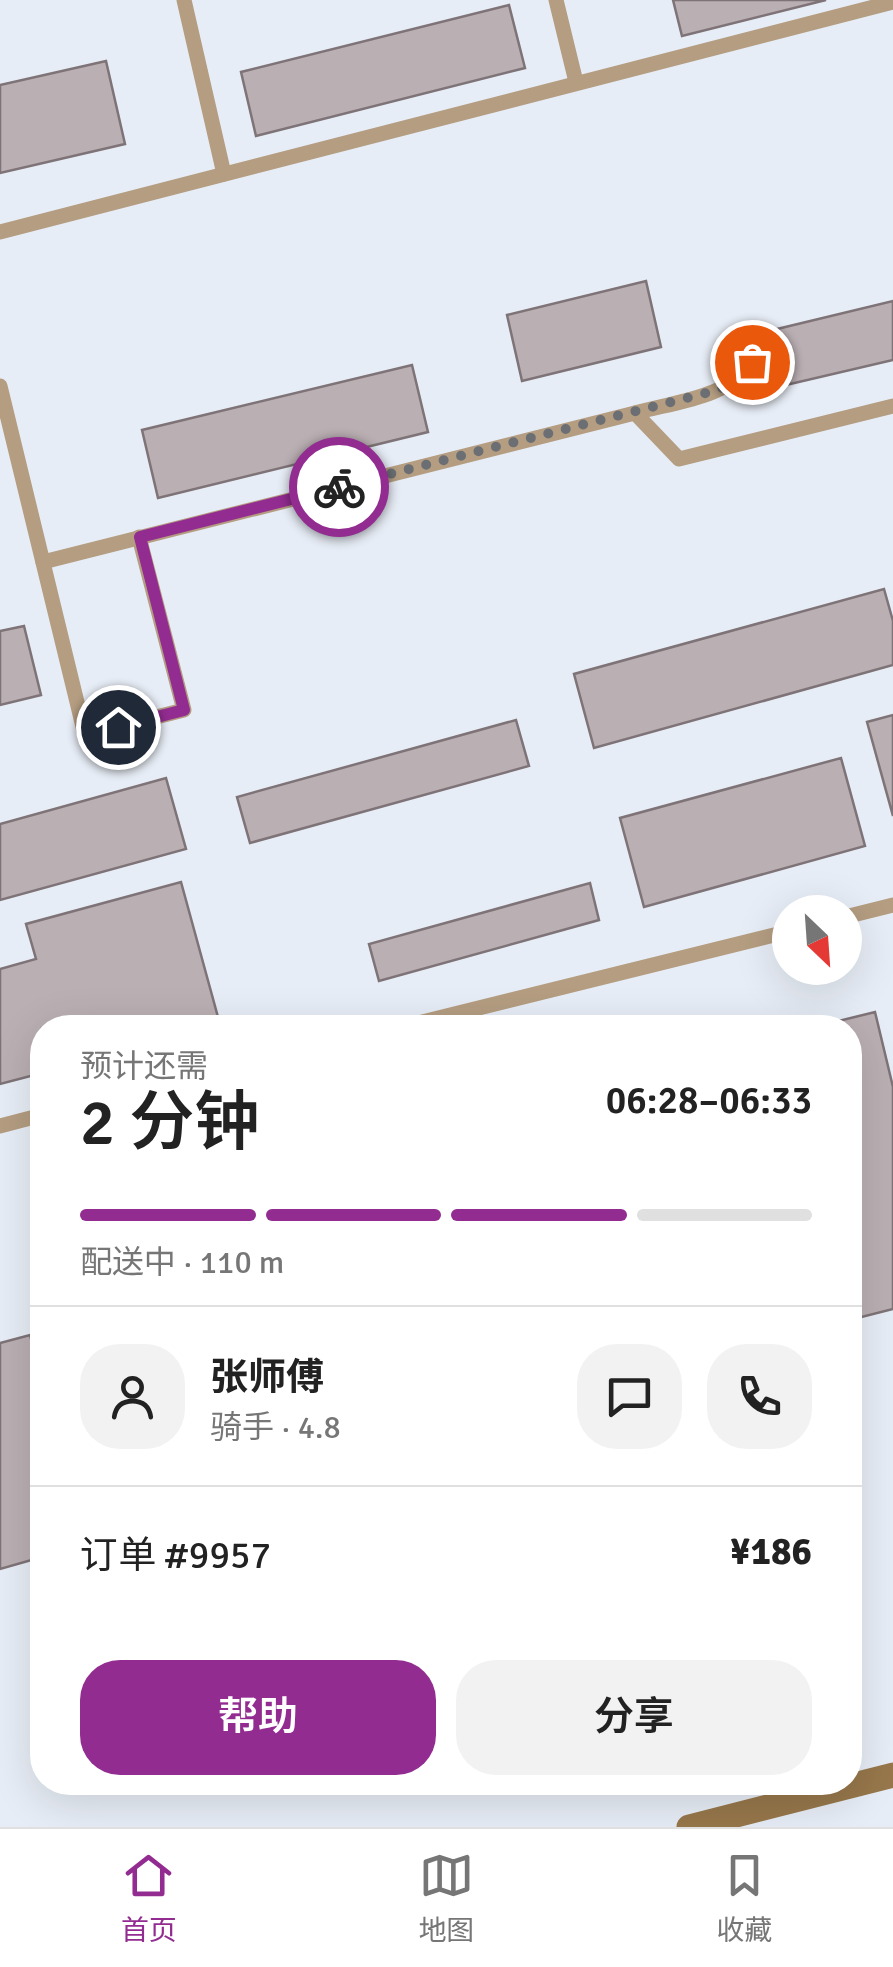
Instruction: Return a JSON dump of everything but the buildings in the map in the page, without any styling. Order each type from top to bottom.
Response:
[{"type":"street","points":[[862,1783],[893,1775]]},
{"type":"street","points":[[690,1827],[815,1795]]},
{"type":"lane","points":[[184,0],[224,174]]},
{"type":"lane","points":[[556,0],[576,82]]},
{"type":"lane","points":[[0,232],[893,2]]},
{"type":"lane","points":[[42,562],[718,390],[741,379],[752,362]]},
{"type":"lane","points":[[0,386],[85,735],[184,710],[140,537]]},
{"type":"lane","points":[[635,412],[678,458],[893,406]]},
{"type":"lane","points":[[862,913],[893,905]]},
{"type":"lane","points":[[451,1015],[772,935]]},
{"type":"lane","points":[[0,1126],[30,1118]]},
{"type":"way so far","points":[[339,487],[718,390],[741,379],[752,362]]},
{"type":"route","points":[[118,727],[184,710],[140,537],[339,487]]}]
